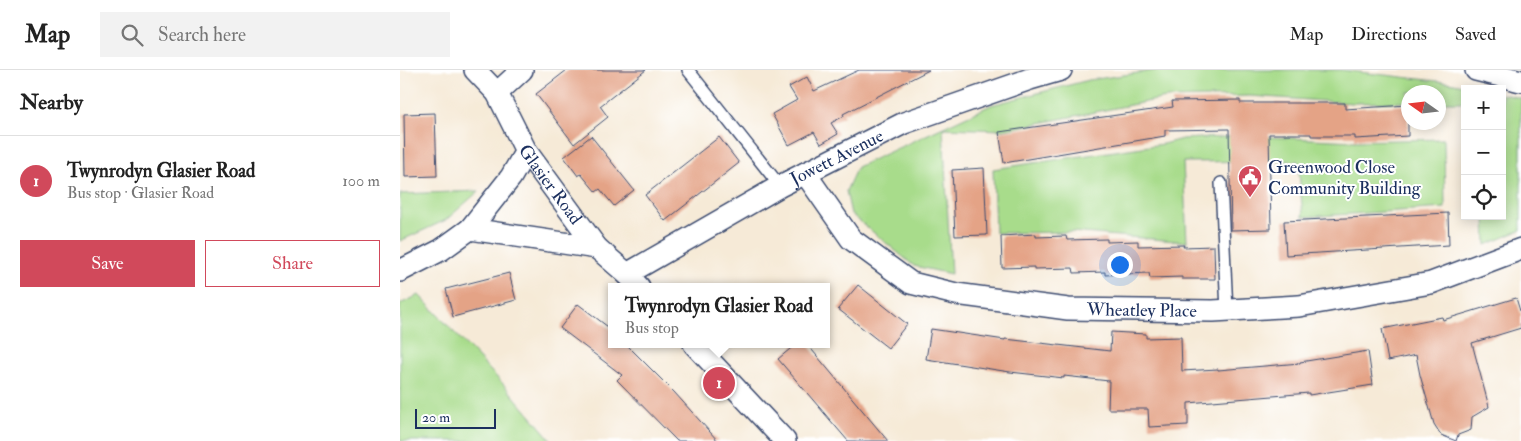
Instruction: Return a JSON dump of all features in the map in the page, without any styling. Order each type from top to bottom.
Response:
[{"type":"street","name":"Glasier Road","points":[[475,70],[497,93],[526,151],[597,248],[633,280]]},
{"type":"street","points":[[497,93],[522,70]]},
{"type":"street","name":"Jowett Avenue","points":[[633,280],[780,186],[904,124],[1030,79],[1061,70]]},
{"type":"street","points":[[1476,70],[1521,81]]},
{"type":"street","points":[[400,270],[441,250],[470,229],[511,177],[526,151]]},
{"type":"street","name":"Wheatley Place","points":[[805,173],[851,239],[911,283],[956,294],[1068,309],[1227,311],[1298,306],[1431,283],[1521,249]]},
{"type":"street","points":[[470,229],[597,248]]},
{"type":"street","points":[[698,348],[785,441]]},
{"type":"lane","points":[[688,70],[780,186]]},
{"type":"lane","points":[[1221,183],[1227,311]]},
{"type":"green space","points":[[1159,70],[1341,70],[1463,85],[1461,85],[1461,102],[1446,102],[1446,85],[1401,85],[1401,102],[1353,103],[1250,96],[1166,98],[1004,130],[943,128],[951,274],[914,266],[851,214],[846,191],[857,167],[991,105],[1089,80]]},
{"type":"green space","points":[[1506,95],[1521,98],[1521,230],[1486,245],[1485,220],[1506,220]]},
{"type":"green space","points":[[1246,136],[1354,141],[1444,139],[1445,208],[1303,217],[1298,161],[1183,162],[1187,242],[1072,232],[995,233],[993,169],[1163,144],[1182,139]]},
{"type":"green space","points":[[479,191],[446,220],[400,241],[400,194]]},
{"type":"green space","points":[[419,295],[505,386],[552,441],[400,441],[400,304]]},
{"type":"building","points":[[567,70],[646,70],[600,106],[608,117],[574,144],[536,94]]},
{"type":"building","points":[[859,70],[929,70],[843,114],[844,116],[831,123],[838,134],[821,144],[814,132],[789,145],[772,114],[797,100],[789,87],[807,77],[814,91]]},
{"type":"building","points":[[1240,100],[1240,103],[1345,103],[1345,109],[1401,105],[1401,130],[1408,130],[1408,136],[1355,139],[1355,136],[1269,134],[1271,229],[1231,230],[1229,129],[1165,130],[1165,136],[1004,163],[999,132],[1173,107],[1172,101]]},
{"type":"building","points":[[435,113],[437,176],[405,177],[404,114]]},
{"type":"building","points":[[591,136],[634,190],[614,206],[600,189],[596,192],[581,174],[578,176],[564,157]]},
{"type":"building","points":[[719,137],[739,163],[665,221],[645,195]]},
{"type":"building","points":[[984,168],[987,235],[955,236],[952,170]]},
{"type":"building","points":[[1448,213],[1449,245],[1286,255],[1284,221]]},
{"type":"building","points":[[1036,234],[1036,237],[1066,236],[1067,240],[1107,239],[1107,242],[1138,241],[1138,246],[1214,246],[1215,279],[1150,278],[1149,273],[1105,275],[1105,272],[1074,273],[1073,268],[1002,268],[1001,236]]},
{"type":"building","points":[[509,273],[516,300],[453,317],[446,289]]},
{"type":"building","points":[[858,285],[907,324],[888,348],[838,309]]},
{"type":"building","points":[[1516,298],[1521,314],[1521,328],[1472,343],[1489,407],[1472,417],[1471,430],[1458,435],[1456,441],[1441,435],[1434,424],[1416,355],[1388,361],[1382,329],[1442,317],[1443,320]]},
{"type":"building","points":[[578,304],[608,327],[608,348],[630,348],[674,392],[718,441],[677,441],[617,380],[622,375],[560,328]]},
{"type":"building","points":[[931,329],[1005,340],[1110,351],[1111,332],[1146,334],[1146,338],[1181,337],[1182,371],[1300,363],[1368,351],[1373,385],[1309,395],[1309,393],[1188,403],[1188,425],[1149,427],[1148,409],[1108,409],[1109,381],[1010,372],[926,359]]},
{"type":"building","points":[[791,348],[810,348],[888,441],[848,441],[778,359]]},
{"type":"place","name":"Greenwood Close Community Building","points":[[1250,198]]},
{"type":"place","name":"Twynrodyn Glasier Road","points":[[719,383]]}]
